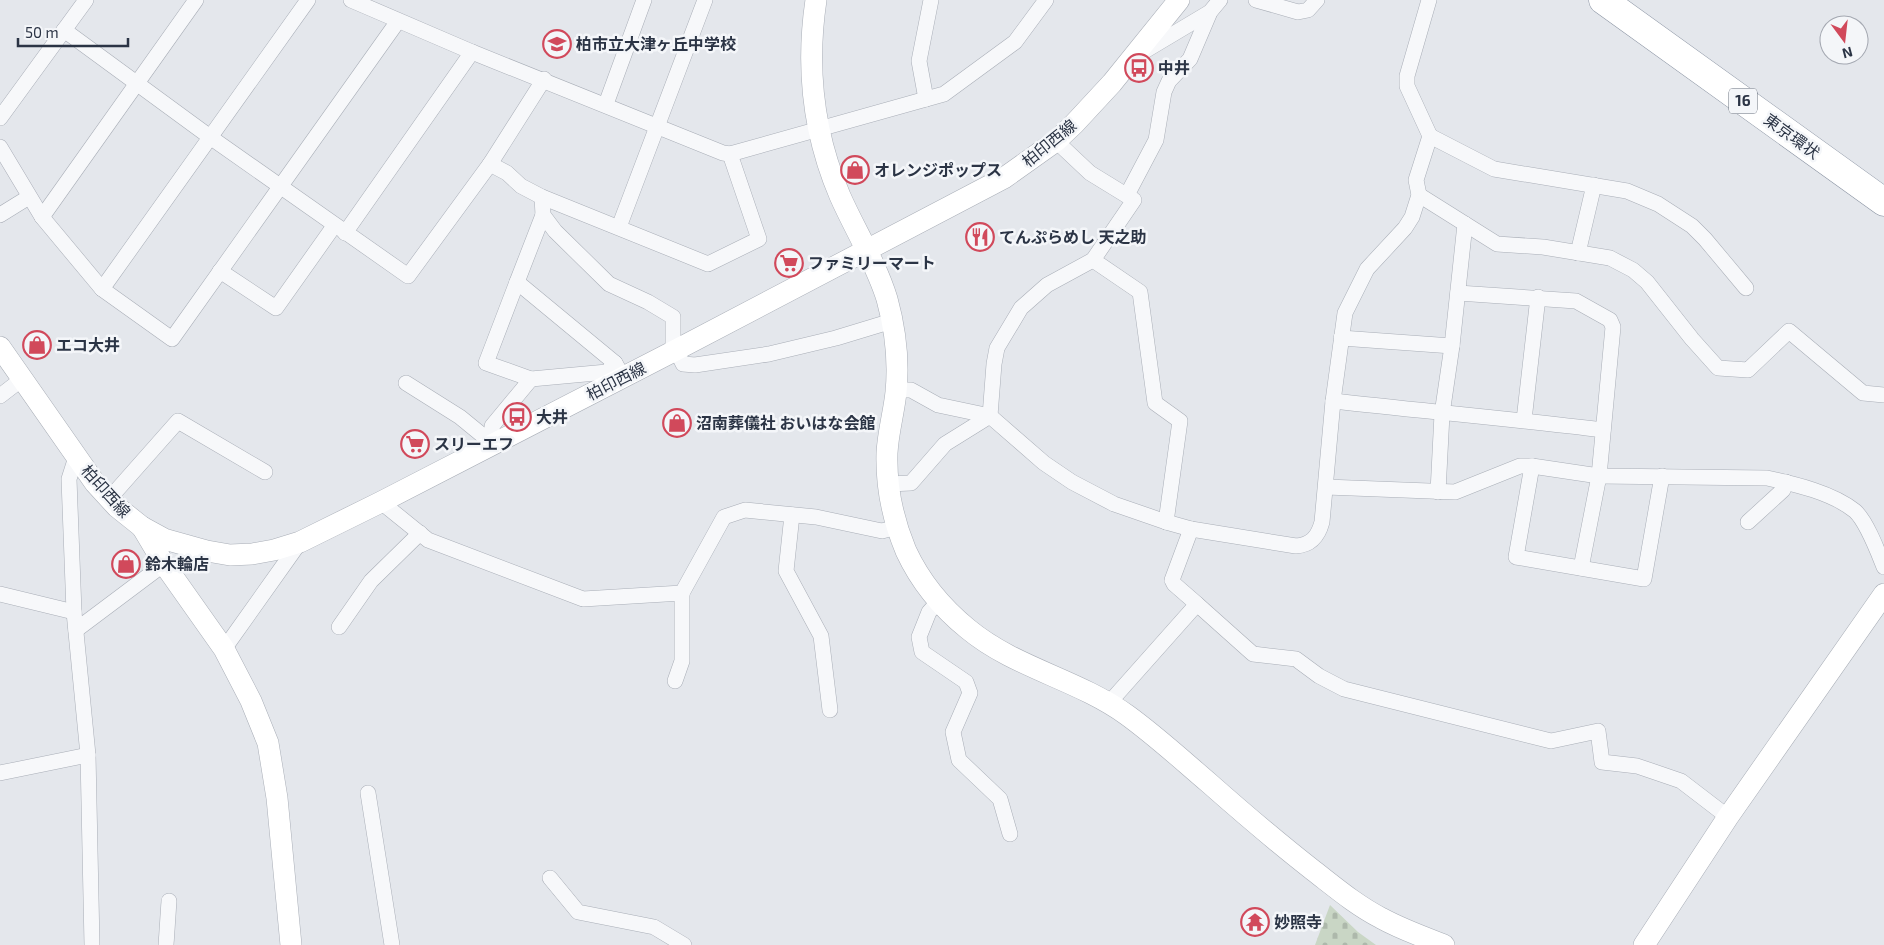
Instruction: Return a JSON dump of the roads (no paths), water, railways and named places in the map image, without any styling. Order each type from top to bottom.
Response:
[{"type":"highway","name":"東京環状","points":[[1603,0],[1884,202]]},
{"type":"highway","name":"東京環状","points":[[1635,0],[1884,178]]},
{"type":"street","points":[[0,118],[86,0]]},
{"type":"street","points":[[42,217],[196,0]]},
{"type":"street","points":[[102,289],[308,0]]},
{"type":"street","points":[[351,0],[472,52],[730,154],[944,94],[1016,42],[1046,0]]},
{"type":"street","points":[[606,104],[644,0]]},
{"type":"street","points":[[619,227],[705,0]]},
{"type":"street","points":[[816,0],[811,45],[811,73],[818,128],[840,197],[886,296],[892,321],[896,356],[896,390],[888,440],[888,484],[890,501],[897,527],[917,571],[939,602],[971,632],[1006,654],[1078,686],[1109,703],[1155,736],[1294,855],[1347,897],[1380,918],[1444,945]]},
{"type":"street","points":[[926,99],[919,61],[931,0]]},
{"type":"street","points":[[1127,196],[1156,140],[1164,92],[1169,81],[1190,59],[1210,12],[1220,0]]},
{"type":"street","points":[[1256,0],[1298,12],[1308,10],[1317,0]]},
{"type":"street","points":[[1427,1],[1407,76],[1407,86],[1430,136],[1494,169],[1627,190],[1658,204],[1681,219],[1705,239],[1746,288]]},
{"type":"street","name":"柏印西線","points":[[0,347],[76,457],[109,499],[142,527],[184,546],[230,555],[252,554],[300,542],[493,444],[619,370],[676,350],[1004,178],[1056,141],[1087,110],[1133,57],[1175,2]]},
{"type":"street","points":[[1133,57],[1210,12]]},
{"type":"street","points":[[0,147],[42,217],[102,289],[172,339],[398,21]]},
{"type":"street","points":[[64,30],[210,137],[408,276],[490,164],[544,79]]},
{"type":"street","points":[[220,271],[276,308],[340,229],[472,52]]},
{"type":"street","points":[[896,390],[911,390],[938,405],[990,416],[1026,449],[1072,482],[1114,504],[1191,529],[1296,546],[1306,545],[1319,533],[1326,487],[1333,401],[1345,313],[1367,269],[1405,228],[1412,217],[1419,195],[1416,180],[1430,136]]},
{"type":"street","points":[[990,416],[997,348],[1021,308],[1047,285],[1093,260],[1134,200],[1090,173],[1056,141]]},
{"type":"street","points":[[490,164],[507,173],[521,186],[542,196],[708,264],[759,239],[730,154]]},
{"type":"street","points":[[1578,253],[1594,185]]},
{"type":"street","points":[[1419,195],[1497,244],[1543,247],[1610,258],[1633,270],[1647,282],[1692,340],[1718,368],[1748,370],[1789,331],[1864,393],[1884,396]]},
{"type":"street","points":[[542,196],[543,215],[486,363],[531,379],[619,370]]},
{"type":"street","points":[[0,215],[29,197]]},
{"type":"street","points":[[543,215],[555,232],[609,284],[648,302],[673,317],[673,344],[684,364],[769,354],[836,338],[892,321]]},
{"type":"street","points":[[1438,492],[1442,414],[1452,346],[1465,224]]},
{"type":"street","points":[[1093,260],[1140,292],[1155,403],[1180,421],[1166,522]]},
{"type":"street","points":[[517,282],[619,370]]},
{"type":"street","points":[[1458,293],[1576,301],[1610,320],[1613,326],[1599,476],[1581,568]]},
{"type":"street","points":[[1524,420],[1538,297]]},
{"type":"street","points":[[1341,338],[1452,346]]},
{"type":"street","points":[[0,396],[22,379]]},
{"type":"street","points":[[493,444],[492,426],[531,379]]},
{"type":"street","points":[[406,382],[460,417],[493,444]]},
{"type":"street","points":[[1333,401],[1442,414],[1524,420],[1603,430]]},
{"type":"street","points":[[888,484],[912,483],[944,444],[990,416]]},
{"type":"street","points":[[109,499],[178,421],[264,472]]},
{"type":"street","points":[[76,457],[69,479],[74,612],[88,755],[92,945]]},
{"type":"street","points":[[1326,487],[1455,492],[1520,466],[1532,466],[1599,476],[1767,478],[1786,482],[1834,498],[1856,512],[1871,537],[1884,567]]},
{"type":"street","points":[[1532,466],[1516,557],[1644,580],[1662,476]]},
{"type":"street","points":[[1748,522],[1782,490],[1786,482]]},
{"type":"street","points":[[381,502],[428,540],[583,599],[682,593]]},
{"type":"street","points":[[675,681],[682,661],[682,593],[724,517],[745,510],[816,517],[882,530],[897,527]]},
{"type":"street","points":[[792,515],[786,571],[821,636],[830,710]]},
{"type":"street","points":[[142,527],[164,564],[224,649],[251,701],[268,743],[277,798],[291,945]]},
{"type":"street","points":[[1191,529],[1172,580],[1174,584],[1253,654],[1296,659],[1319,676],[1344,689],[1552,740],[1598,732],[1602,762],[1637,766],[1681,781],[1728,817]]},
{"type":"street","points":[[339,626],[370,581],[420,533]]},
{"type":"street","points":[[224,649],[300,542]]},
{"type":"street","points":[[76,630],[164,564]]},
{"type":"street","points":[[0,594],[74,612]]},
{"type":"street","points":[[1644,945],[1728,817],[1884,594]]},
{"type":"street","points":[[939,602],[929,612],[919,637],[922,652],[966,682],[970,693],[953,732],[960,760],[1000,798],[1010,834]]},
{"type":"street","points":[[1109,703],[1197,604]]},
{"type":"street","points":[[0,773],[88,755]]},
{"type":"street","points":[[368,794],[392,945]]},
{"type":"street","points":[[550,878],[578,912],[654,927],[684,945]]},
{"type":"street","points":[[166,945],[169,901]]},
{"type":"place","name":"柏市立大津ヶ丘中学校","points":[[557,44]]},
{"type":"place","name":"中井","points":[[1139,68]]},
{"type":"place","name":"オレンジポップス","points":[[855,170]]},
{"type":"place","name":"てんぷらめし 天之助","points":[[980,237]]},
{"type":"place","name":"ファミリーマート","points":[[789,263]]},
{"type":"place","name":"エコ大井","points":[[37,345]]},
{"type":"place","name":"大井","points":[[517,417]]},
{"type":"place","name":"沼南葬儀社 おいはな会館","points":[[677,423]]},
{"type":"place","name":"スリーエフ","points":[[415,444]]},
{"type":"place","name":"鈴木輪店","points":[[126,564]]},
{"type":"place","name":"妙照寺","points":[[1255,922]]}]
